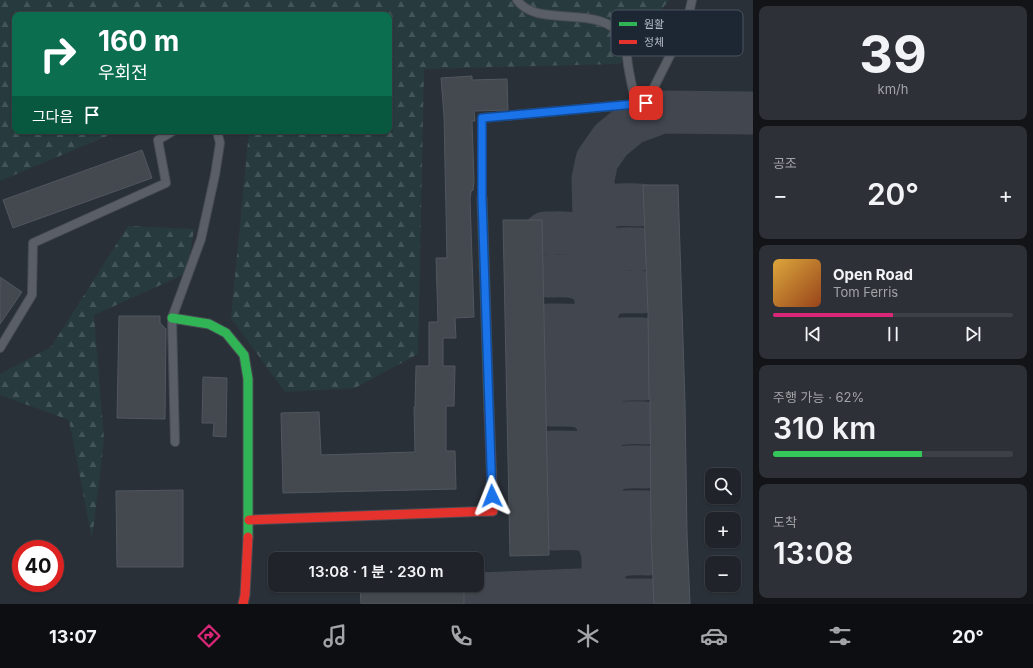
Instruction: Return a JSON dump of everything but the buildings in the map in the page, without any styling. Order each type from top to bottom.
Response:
[{"type":"street","points":[[249,520],[493,511],[482,198]]},
{"type":"street","points":[[172,318],[209,324],[226,333],[244,355],[248,379],[249,520],[245,595],[243,604]]},
{"type":"lane","points":[[517,0],[520,5],[534,12],[597,20],[611,26]]},
{"type":"lane","points":[[690,10],[692,0]]},
{"type":"lane","points":[[627,56],[636,104]]},
{"type":"lane","points":[[482,198],[482,118],[646,103],[670,56]]},
{"type":"lane","points":[[0,348],[32,295],[33,243],[166,183],[158,140],[168,134]]},
{"type":"lane","points":[[175,442],[172,318],[201,239],[215,175],[220,143],[218,134]]},
{"type":"green space","points":[[0,0],[669,0],[661,10],[611,10],[611,56],[625,56],[619,64],[424,69],[418,354],[355,388],[285,392],[231,318],[249,134],[392,134],[392,12],[12,12],[12,134],[112,134],[0,181]]},
{"type":"green space","points":[[128,226],[194,229],[187,273],[94,315],[104,440],[92,539],[69,420],[0,395],[0,374],[51,347]]},
{"type":"taxiway","points":[[604,604],[593,179],[597,160],[611,140],[632,123],[662,112],[753,113]]},
{"type":"taxiway","points":[[594,226],[598,215],[604,209],[614,205],[640,205]]},
{"type":"taxiway","points":[[545,233],[571,233],[584,238],[592,251],[595,261]]},
{"type":"taxiway","points":[[595,270],[602,256],[610,251],[620,249],[641,249]]},
{"type":"taxiway","points":[[547,276],[567,276],[579,278],[585,281],[594,291],[596,304]]},
{"type":"taxiway","points":[[597,313],[600,305],[609,295],[620,292],[642,292]]},
{"type":"taxiway","points":[[548,325],[580,327],[591,336],[598,353]]},
{"type":"taxiway","points":[[598,361],[602,349],[610,342],[621,339],[644,339]]},
{"type":"taxiway","points":[[549,365],[581,367],[592,376],[596,383],[598,393]]},
{"type":"taxiway","points":[[599,401],[602,393],[611,383],[623,379],[645,379]]},
{"type":"taxiway","points":[[550,405],[583,407],[593,416],[600,433]]},
{"type":"taxiway","points":[[600,444],[604,433],[613,426],[624,423],[646,423]]},
{"type":"taxiway","points":[[551,452],[584,454],[594,463],[601,480]]},
{"type":"taxiway","points":[[601,489],[604,479],[611,471],[626,467],[647,467]]},
{"type":"taxiway","points":[[553,490],[573,490],[585,492],[591,495],[600,505],[602,518]]},
{"type":"taxiway","points":[[603,533],[607,520],[611,516],[626,512],[648,512]]},
{"type":"taxiway","points":[[553,529],[571,528],[586,530],[596,539],[603,556]]},
{"type":"taxiway","points":[[604,575],[606,567],[612,559],[627,554],[649,554]]},
{"type":"taxiway","points":[[478,594],[604,589]]},
{"type":"taxiway","points":[[615,604],[627,600],[650,600]]},
{"type":"traffic: fast","points":[[482,198],[489,410]]},
{"type":"traffic: fast","points":[[172,318],[209,324],[226,333],[244,355],[248,379],[248,537]]},
{"type":"traffic: jam","points":[[249,520],[493,511],[489,410]]},
{"type":"traffic: jam","points":[[243,604],[245,595],[248,537]]},
{"type":"route","points":[[492,496],[482,198],[482,118],[646,103]]}]
